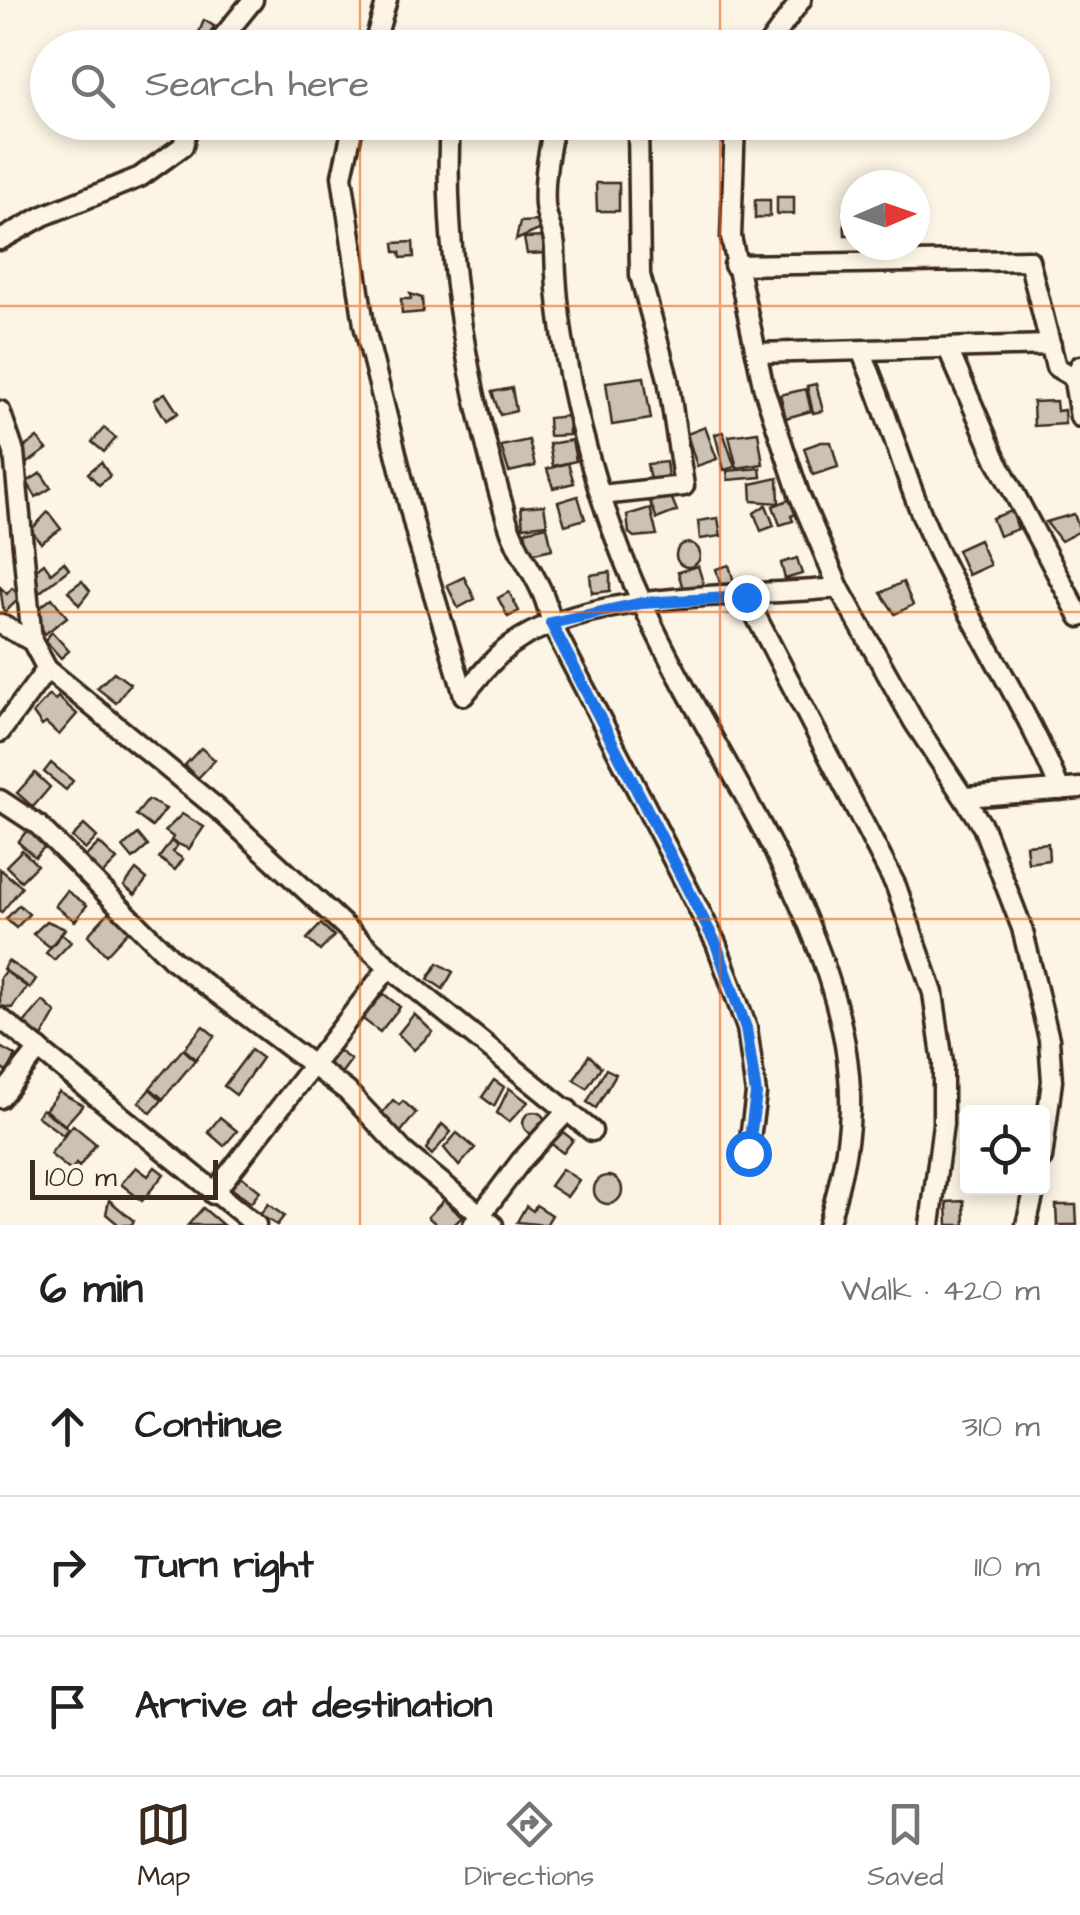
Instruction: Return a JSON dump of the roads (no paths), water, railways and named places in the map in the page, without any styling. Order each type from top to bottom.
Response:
[{"type":"street","points":[[229,30],[253,0]]},
{"type":"street","points":[[378,30],[386,0]]},
{"type":"street","points":[[779,30],[800,0]]},
{"type":"street","points":[[0,240],[42,216],[140,176],[183,146],[184,140]]},
{"type":"street","points":[[350,140],[342,176],[364,325],[418,541],[464,694],[513,644],[551,623],[642,603],[840,588]]},
{"type":"street","points":[[450,140],[448,241],[474,386],[515,547],[546,591],[551,623],[716,944],[746,1028],[756,1094],[748,1153]]},
{"type":"street","points":[[553,140],[545,206],[556,243],[555,282],[572,376],[601,495],[642,603],[703,727],[791,883],[836,1005],[850,1076],[847,1157],[828,1225]]},
{"type":"street","points":[[601,495],[684,486],[668,379],[640,275],[638,140]]},
{"type":"street","points":[[735,140],[734,264],[780,442],[840,588],[914,722],[983,827],[1022,928],[1040,992],[1052,1081],[1049,1105]]},
{"type":"street","points":[[734,264],[1029,260],[1056,366],[1078,376],[1080,416]]},
{"type":"street","points":[[757,353],[862,353],[1051,344]]},
{"type":"street","points":[[948,349],[996,459],[1080,617]]},
{"type":"street","points":[[862,353],[883,402],[896,455],[938,554],[1060,790]]},
{"type":"street","points":[[0,411],[14,452],[32,641],[47,669],[219,810],[389,967],[592,1131]]},
{"type":"street","points":[[746,597],[896,886],[933,993],[943,1094],[930,1225]]},
{"type":"street","points":[[0,624],[32,641]]},
{"type":"street","points":[[0,732],[47,669]]},
{"type":"street","points":[[966,797],[1080,788]]},
{"type":"street","points":[[0,800],[47,834],[174,961],[346,1091],[404,1152],[482,1222],[521,1161],[568,1110]]},
{"type":"street","points":[[213,1194],[308,1065],[389,967]]},
{"type":"street","points":[[0,1018],[256,1225]]},
{"type":"street","points":[[0,1098],[38,1049]]},
{"type":"street","points":[[1026,1225],[1034,1195]]}]
